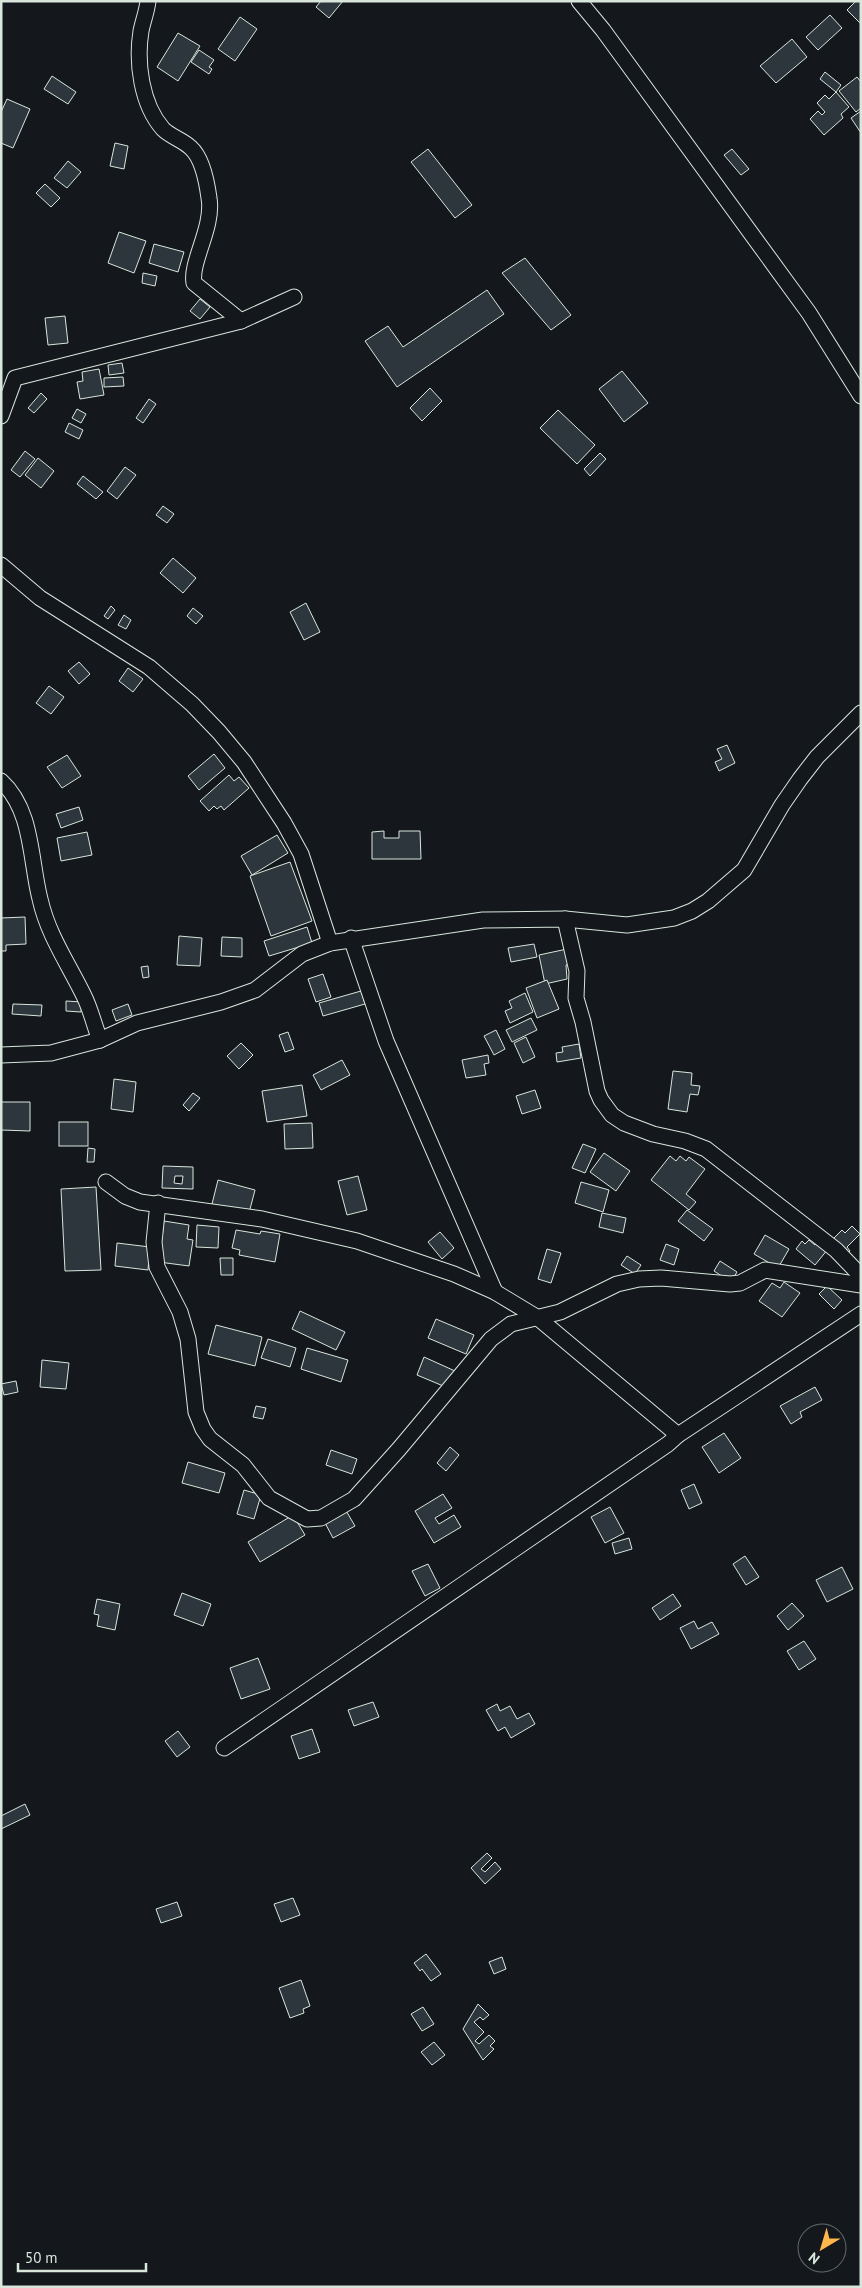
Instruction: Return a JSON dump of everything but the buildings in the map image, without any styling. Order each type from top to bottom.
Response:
[{"type":"street","points":[[148,1],[141,32],[139,54],[142,84],[147,101],[161,127],[192,149],[196,155],[210,199],[210,211],[205,237],[193,276],[194,283],[242,321]]},
{"type":"street","points":[[579,1],[809,314],[861,396]]},
{"type":"street","points":[[1,416],[15,378],[242,321],[294,297]]},
{"type":"street","points":[[1,565],[40,598],[149,667],[192,704],[219,732],[244,762],[284,823],[300,854],[330,942]]},
{"type":"street","points":[[1,1055],[51,1053],[100,1040],[137,1023],[221,1002],[256,990],[302,954],[330,942],[483,920],[565,919],[627,924],[655,922],[674,918],[692,911],[744,870],[782,804],[800,779],[817,757],[861,713]]},
{"type":"street","points":[[1,781],[8,787],[21,808],[48,929],[85,998],[100,1040]]},
{"type":"street","points":[[565,919],[577,971],[576,998],[583,1022],[597,1091],[600,1100],[612,1115],[624,1124],[653,1134],[685,1141],[706,1149],[836,1250],[861,1276]]},
{"type":"street","points":[[351,938],[386,1042],[495,1292]]},
{"type":"street","points":[[106,1182],[133,1200],[262,1219],[357,1240],[454,1274],[495,1292],[538,1318],[678,1435]]},
{"type":"street","points":[[158,1203],[154,1242],[157,1267],[173,1295],[185,1330],[196,1412],[202,1428],[210,1439],[243,1465],[269,1498],[306,1519],[321,1518],[354,1499],[399,1449],[491,1339],[511,1324],[560,1312],[617,1284],[640,1279],[661,1278],[730,1284],[740,1283],[766,1270],[861,1284]]},
{"type":"street","points":[[224,1748],[586,1501],[678,1435],[861,1314]]}]
